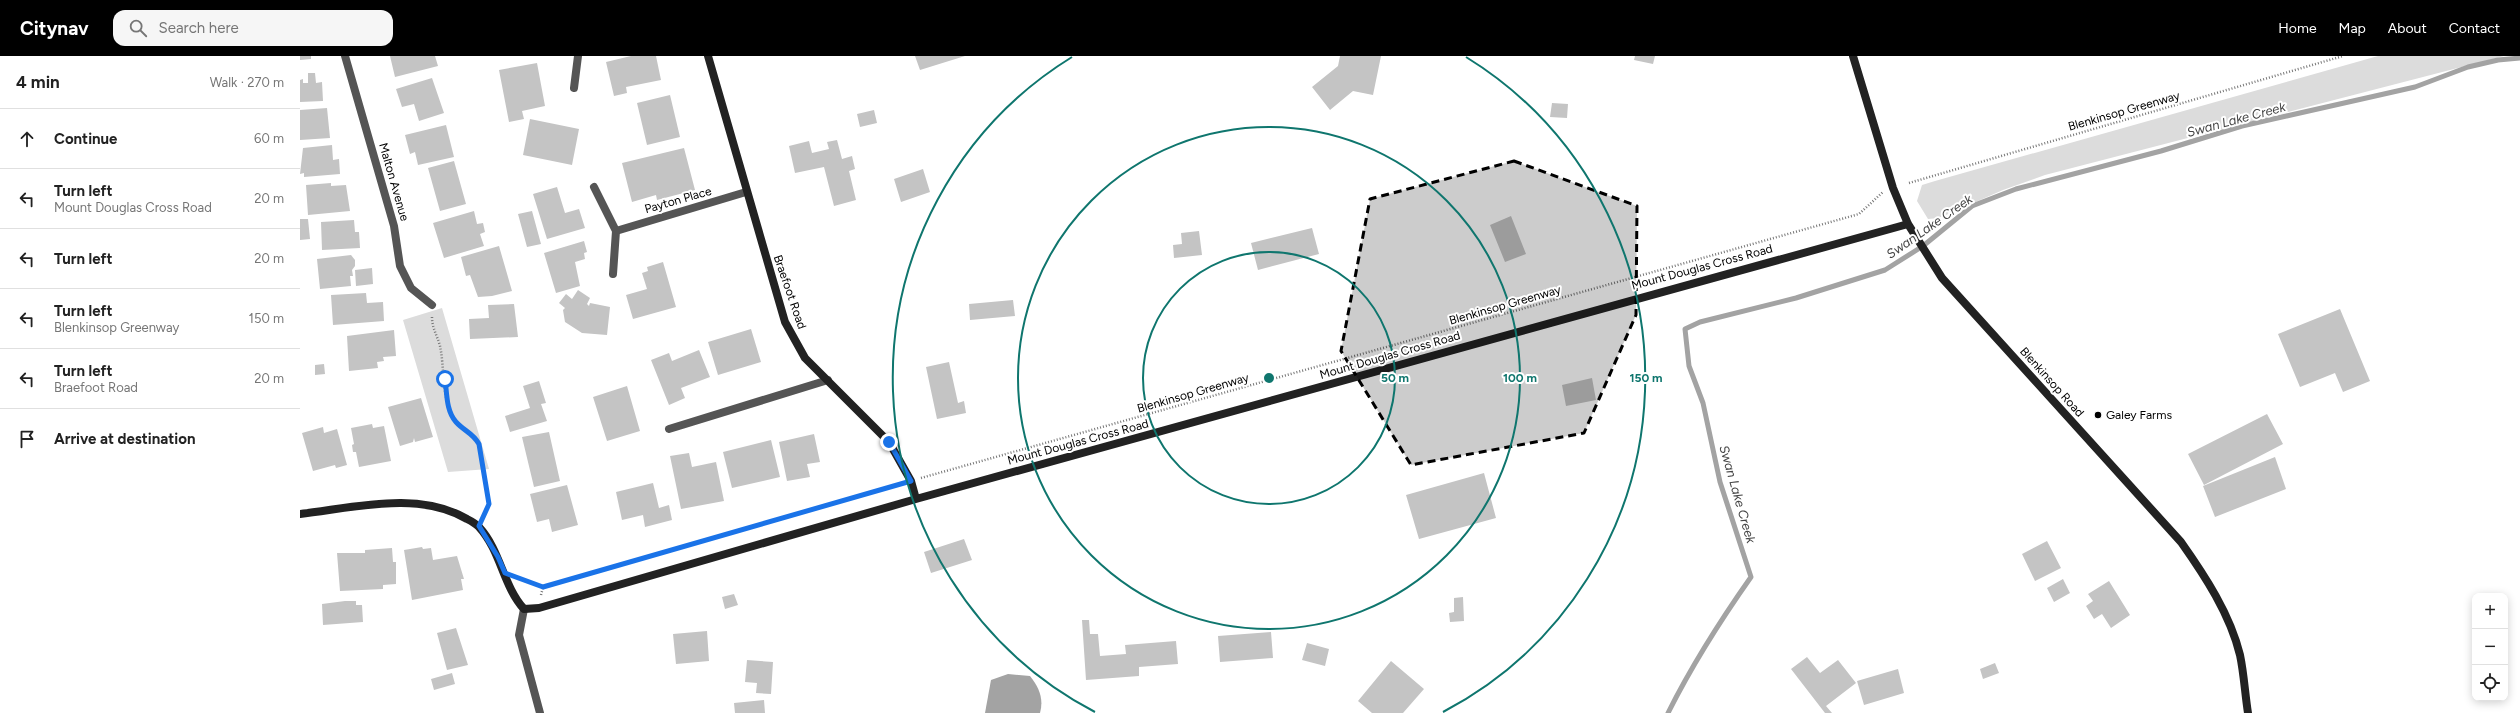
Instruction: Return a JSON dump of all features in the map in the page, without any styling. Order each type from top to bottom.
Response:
[{"type":"street","name":"Malton Avenue","points":[[345,56],[394,226],[400,266],[411,288],[432,305]]},
{"type":"street","points":[[574,88],[578,56]]},
{"type":"street","name":"Braefoot Road","points":[[708,56],[746,192],[785,322],[805,358],[889,442],[911,481],[916,499]]},
{"type":"street","name":"Blenkinsop Road","points":[[1853,56],[1893,188],[1908,224],[1942,278],[2181,542],[2205,575],[2223,610],[2239,654],[2248,713]]},
{"type":"street","points":[[594,187],[616,231],[614,274]]},
{"type":"street","name":"Payton Place","points":[[616,231],[746,192]]},
{"type":"street","name":"Mount Douglas Cross Road","points":[[524,610],[538,608],[916,499],[1908,224]]},
{"type":"street","points":[[669,429],[828,380]]},
{"type":"street","points":[[300,514],[395,504],[433,505],[458,514],[479,526],[498,557],[516,600],[524,610],[519,635],[540,713]]},
{"type":"path","name":"Blenkinsop Greenway","points":[[1909,183],[2343,56]]},
{"type":"path","name":"Blenkinsop Greenway","points":[[543,587],[911,481],[1859,214],[1884,192]]},
{"type":"path","points":[[432,305],[432,328],[440,345],[449,411],[456,422],[475,436],[479,444],[489,504],[479,526]]},
{"type":"path","points":[[505,573],[543,587],[538,608]]},
{"type":"highlighted area","points":[[1514,161],[1637,206],[1636,315],[1584,433],[1411,465],[1341,351],[1370,199]]},
{"type":"shaded area","points":[[2378,56],[2504,56],[2045,175],[2003,190],[1939,218],[1928,219],[1917,201],[1922,185]]},
{"type":"shaded area","points":[[442,308],[489,469],[448,472],[403,320]]},
{"type":"shaded area","points":[[1008,674],[1030,676],[1040,693],[1040,713],[985,713],[991,680]]},
{"type":"building","points":[[300,56],[311,56],[311,59],[300,60]]},
{"type":"building","points":[[390,56],[435,56],[438,66],[395,77]]},
{"type":"building","points":[[631,56],[656,56],[661,80],[626,87],[627,93],[614,96],[606,62]]},
{"type":"building","points":[[915,56],[965,56],[920,70]]},
{"type":"building","points":[[1340,56],[1381,56],[1373,95],[1353,91],[1330,110],[1312,87],[1338,66]]},
{"type":"building","points":[[1635,56],[1655,56],[1653,64],[1634,60]]},
{"type":"building","points":[[537,63],[545,106],[522,111],[524,119],[509,122],[499,70]]},
{"type":"building","points":[[308,73],[315,73],[316,83],[322,82],[323,101],[300,102],[300,80],[303,79],[303,83],[308,83]]},
{"type":"building","points":[[432,78],[444,113],[419,121],[414,104],[402,107],[396,89]]},
{"type":"building","points":[[670,95],[680,137],[647,145],[637,103]]},
{"type":"building","points":[[1552,103],[1568,104],[1567,118],[1550,117]]},
{"type":"building","points":[[327,108],[330,138],[300,140],[300,110]]},
{"type":"building","points":[[874,110],[877,123],[860,127],[857,114]]},
{"type":"building","points":[[530,119],[579,129],[572,165],[523,155]]},
{"type":"building","points":[[446,125],[454,157],[418,165],[415,152],[410,154],[405,135]]},
{"type":"building","points":[[837,140],[842,159],[852,156],[855,169],[849,171],[856,200],[834,206],[824,167],[795,173],[789,146],[809,141],[812,153],[829,149],[827,142]]},
{"type":"building","points":[[332,145],[333,160],[339,159],[340,174],[304,177],[304,173],[300,174],[303,148]]},
{"type":"building","points":[[684,148],[695,190],[657,200],[656,195],[632,202],[622,163]]},
{"type":"building","points":[[454,161],[466,204],[440,211],[428,168]]},
{"type":"building","points":[[923,169],[930,192],[901,202],[894,179]]},
{"type":"building","points":[[331,183],[331,186],[346,185],[350,211],[308,215],[306,185]]},
{"type":"building","points":[[557,187],[565,213],[579,209],[585,228],[547,239],[533,194]]},
{"type":"building","points":[[474,211],[477,224],[483,223],[485,232],[480,234],[484,246],[444,258],[433,223]]},
{"type":"building","points":[[532,211],[541,244],[527,247],[518,214]]},
{"type":"building","points":[[1511,216],[1526,254],[1505,262],[1490,225]]},
{"type":"building","points":[[300,219],[308,219],[310,239],[300,240]]},
{"type":"building","points":[[354,220],[355,232],[359,232],[360,248],[322,250],[321,222]]},
{"type":"building","points":[[1312,228],[1319,254],[1258,270],[1251,243]]},
{"type":"building","points":[[1199,231],[1202,255],[1174,258],[1173,245],[1182,244],[1181,233]]},
{"type":"building","points":[[584,241],[587,252],[584,253],[585,259],[575,262],[580,286],[556,293],[544,253]]},
{"type":"building","points":[[499,246],[512,291],[492,296],[478,297],[470,275],[466,276],[461,257]]},
{"type":"building","points":[[351,255],[355,260],[355,266],[352,270],[353,276],[350,276],[351,286],[320,289],[317,259]]},
{"type":"building","points":[[663,262],[676,307],[633,319],[626,295],[647,289],[642,273],[648,271],[647,267]]},
{"type":"building","points":[[372,268],[373,284],[356,286],[355,270]]},
{"type":"building","points":[[578,290],[590,298],[587,304],[589,306],[590,303],[610,307],[607,335],[582,333],[565,322],[563,310],[565,308],[559,303],[566,294],[572,299]]},
{"type":"building","points":[[366,293],[367,303],[383,302],[384,321],[333,325],[331,295]]},
{"type":"building","points":[[1013,300],[1015,316],[970,320],[969,304]]},
{"type":"building","points":[[514,304],[518,337],[470,339],[469,319],[489,318],[488,305]]},
{"type":"building","points":[[2340,309],[2370,381],[2343,392],[2335,373],[2300,387],[2278,334]]},
{"type":"building","points":[[751,329],[761,362],[718,375],[708,342]]},
{"type":"building","points":[[394,330],[396,356],[383,357],[384,361],[377,362],[378,368],[349,371],[347,336]]},
{"type":"building","points":[[699,350],[710,377],[681,388],[685,398],[669,405],[651,360],[669,353],[672,361]]},
{"type":"building","points":[[949,362],[958,403],[964,401],[966,413],[937,419],[926,367]]},
{"type":"building","points":[[324,364],[325,374],[315,375],[315,365]]},
{"type":"building","points":[[1592,378],[1596,400],[1566,406],[1562,385]]},
{"type":"building","points":[[539,381],[546,403],[541,404],[547,421],[510,432],[505,416],[530,408],[523,386]]},
{"type":"building","points":[[627,386],[640,431],[607,441],[593,397]]},
{"type":"building","points":[[421,398],[433,437],[415,442],[414,438],[413,442],[400,446],[388,407]]},
{"type":"building","points":[[2267,414],[2283,444],[2204,485],[2188,454]]},
{"type":"building","points":[[372,424],[373,428],[384,426],[391,461],[359,467],[356,452],[353,452],[352,445],[354,444],[351,428]]},
{"type":"building","points":[[323,427],[324,433],[337,429],[347,465],[336,468],[335,465],[313,471],[302,433]]},
{"type":"building","points":[[549,432],[560,481],[534,487],[522,437]]},
{"type":"building","points":[[814,434],[820,462],[807,464],[810,477],[787,481],[779,442]]},
{"type":"building","points":[[771,440],[780,477],[732,488],[723,452]]},
{"type":"building","points":[[689,453],[692,467],[716,462],[724,501],[681,509],[670,456]]},
{"type":"building","points":[[2275,457],[2286,489],[2215,517],[2203,486]]},
{"type":"building","points":[[1484,473],[1496,518],[1419,539],[1406,495]]},
{"type":"building","points":[[653,483],[659,508],[669,505],[672,520],[645,527],[643,515],[622,520],[616,492]]},
{"type":"building","points":[[567,485],[578,525],[552,532],[549,519],[537,522],[530,494]]},
{"type":"building","points":[[964,539],[972,560],[931,573],[924,552]]},
{"type":"building","points":[[2047,541],[2061,568],[2035,581],[2022,554]]},
{"type":"building","points":[[422,547],[423,549],[431,548],[433,560],[457,556],[464,579],[461,579],[463,590],[412,600],[404,550]]},
{"type":"building","points":[[392,548],[393,562],[396,562],[396,584],[383,585],[383,589],[340,591],[337,553],[365,553],[365,550]]},
{"type":"building","points":[[2063,579],[2070,593],[2054,602],[2047,588]]},
{"type":"building","points":[[2109,581],[2130,615],[2111,628],[2102,614],[2094,619],[2086,606],[2093,601],[2088,594]]},
{"type":"building","points":[[734,594],[738,605],[725,609],[722,597]]},
{"type":"building","points":[[1463,597],[1464,621],[1450,622],[1449,613],[1454,612],[1454,598]]},
{"type":"building","points":[[356,601],[356,605],[362,605],[363,622],[323,625],[322,604]]},
{"type":"building","points":[[1082,620],[1089,620],[1090,634],[1098,634],[1100,656],[1126,654],[1125,645],[1176,641],[1178,664],[1139,667],[1139,676],[1086,680]]},
{"type":"building","points":[[456,628],[468,665],[447,670],[437,633]]},
{"type":"building","points":[[707,631],[709,661],[676,664],[673,634]]},
{"type":"building","points":[[1271,632],[1273,658],[1220,662],[1218,636]]},
{"type":"building","points":[[1307,643],[1329,649],[1325,666],[1302,660]]},
{"type":"building","points":[[1807,657],[1820,673],[1838,660],[1856,683],[1826,706],[1832,713],[1825,713],[1791,669]]},
{"type":"building","points":[[747,660],[773,662],[771,694],[756,693],[757,683],[745,682]]},
{"type":"building","points":[[1391,661],[1424,689],[1403,713],[1372,713],[1358,701]]},
{"type":"building","points":[[1995,663],[1999,673],[1983,679],[1980,669]]},
{"type":"building","points":[[1898,669],[1904,693],[1864,705],[1857,681]]},
{"type":"building","points":[[452,673],[455,684],[434,690],[431,679]]},
{"type":"building","points":[[764,700],[765,713],[735,713],[734,703]]},
{"type":"waterway","name":"Swan Lake Creek","points":[[1668,713],[1707,644],[1751,577],[1720,482],[1703,403],[1689,366],[1685,329],[1700,322],[1796,298],[1885,270],[1923,246],[1972,206],[2016,189],[2161,151],[2242,126],[2415,87],[2468,67],[2498,60],[2520,58]]},
{"type":"place","name":"Galey Farms","points":[[2098,415]]},
{"type":"route","points":[[445,379],[449,411],[456,422],[475,436],[479,444],[489,504],[479,526],[498,557],[505,573],[543,587],[911,481],[896,457],[889,442]]}]
